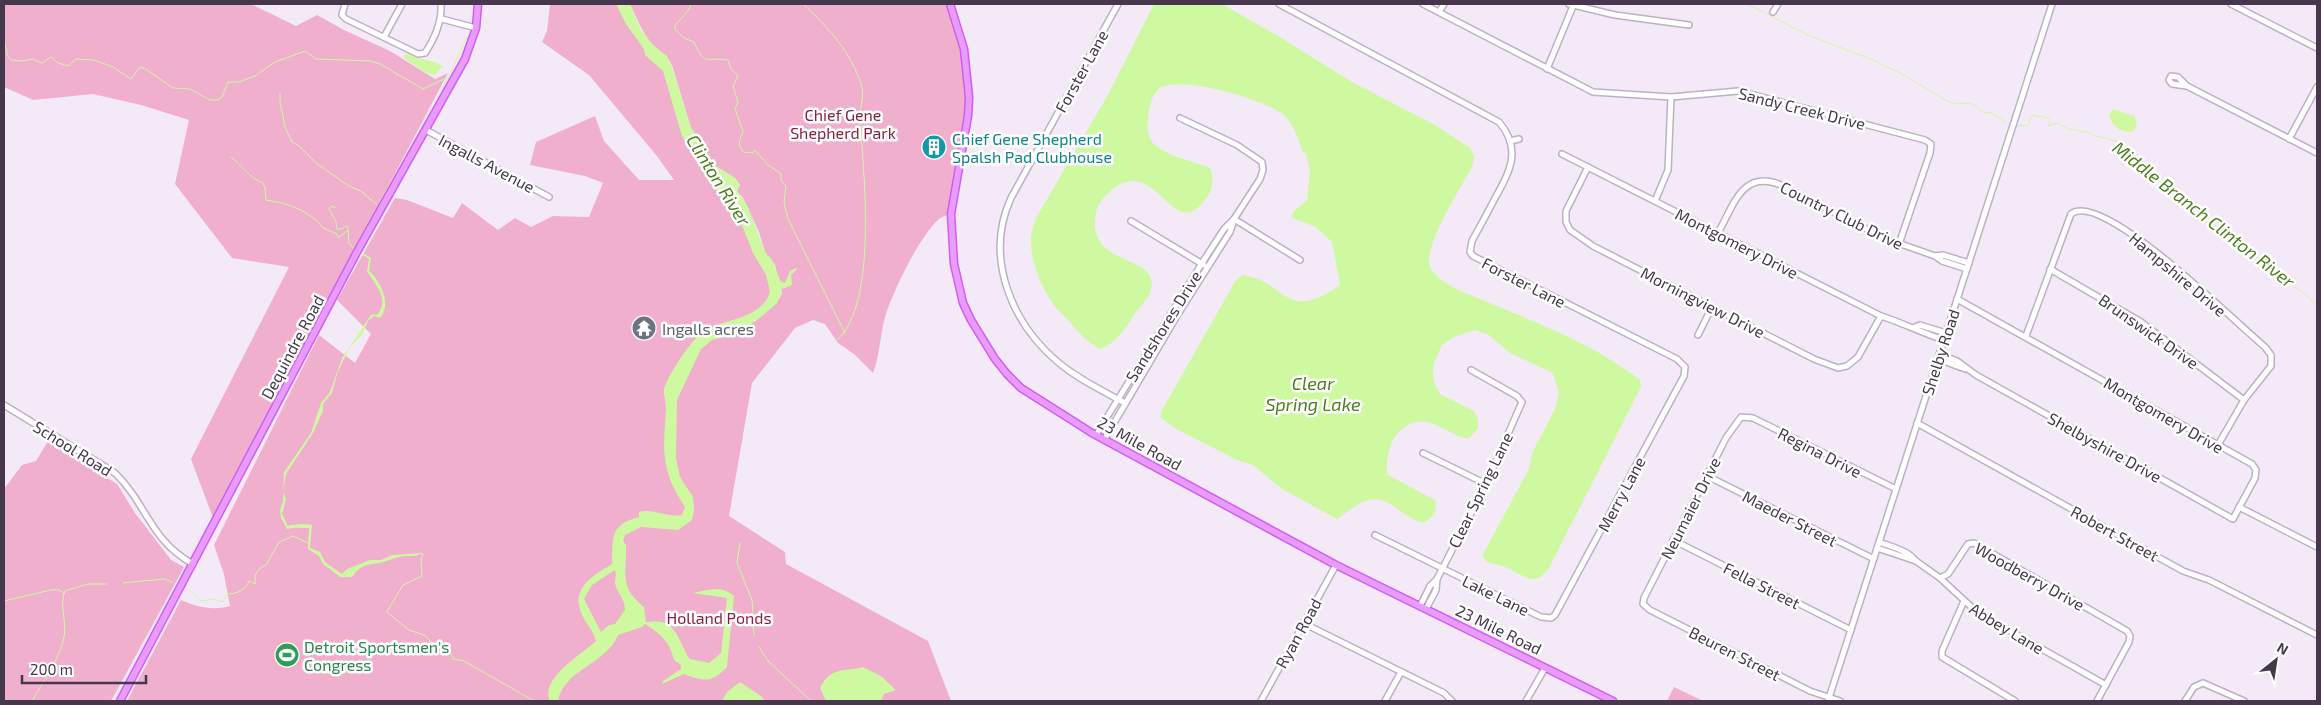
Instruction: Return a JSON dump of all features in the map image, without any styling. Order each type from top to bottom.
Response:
[{"type":"main road","name":"Dequindre Road","points":[[120,701],[358,250],[465,59],[476,28],[478,4]]},
{"type":"main road","name":"23 Mile Road","points":[[950,4],[961,34],[968,81],[968,116],[951,220],[954,264],[964,303],[971,320],[995,359],[1020,388],[1104,440],[1336,565],[1611,701]]},
{"type":"street","points":[[345,4],[342,15],[346,19],[418,54],[425,53],[442,19],[441,4]]},
{"type":"street","points":[[384,37],[402,4]]},
{"type":"street","name":"Forster Lane","points":[[1118,4],[1011,198],[1002,218],[999,246],[1001,267],[1010,294],[1021,319],[1033,336],[1065,368],[1125,403]]},
{"type":"street","points":[[1279,4],[1498,122],[1510,140],[1519,139]]},
{"type":"street","name":"Sandy Creek Drive","points":[[1423,4],[1592,92],[1671,97],[1731,91],[1745,92],[1920,138],[1931,144],[1930,153],[1898,244]]},
{"type":"street","points":[[1439,12],[1444,4]]},
{"type":"street","points":[[1773,12],[1778,4]]},
{"type":"street","name":"Shelby Road","points":[[1829,699],[2052,4]]},
{"type":"street","points":[[2230,4],[2317,48]]},
{"type":"street","points":[[1547,69],[1571,5],[1624,17],[1689,25]]},
{"type":"street","points":[[442,19],[476,28]]},
{"type":"street","points":[[2187,86],[2317,154]]},
{"type":"street","points":[[2289,139],[2317,87]]},
{"type":"street","points":[[1655,201],[1668,170],[1671,97]]},
{"type":"street","name":"Sandshores Drive","points":[[1104,440],[1224,229],[1234,219],[1262,175],[1262,162],[1237,145],[1180,118]]},
{"type":"street","name":"Ingalls Avenue","points":[[426,130],[549,196]]},
{"type":"street","name":"Forster Lane","points":[[1510,140],[1512,155],[1508,174],[1472,241],[1470,252],[1478,259],[1677,360],[1685,367]]},
{"type":"street","name":"Montgomery Drive","points":[[1562,154],[1881,316],[1915,327],[1919,332],[1944,340]]},
{"type":"street","name":"Morningview Drive","points":[[1588,166],[1566,211],[1566,222],[1570,230],[1593,246],[1712,307],[1814,359],[1838,368],[1848,366],[1858,357],[1881,316]]},
{"type":"street","name":"Country Club Drive","points":[[1718,233],[1742,189],[1751,182],[1765,180],[1781,185],[1898,244],[1967,269]]},
{"type":"street","name":"Hampshire Drive","points":[[2050,269],[2067,220],[2072,212],[2080,210],[2095,214],[2121,227],[2144,242],[2265,348],[2272,358],[2268,371],[2244,400]]},
{"type":"street","points":[[1234,219],[1300,260]]},
{"type":"street","points":[[1131,221],[1204,265]]},
{"type":"street","name":"Country Club Drive","points":[[1935,256],[1943,255],[1968,263]]},
{"type":"street","points":[[2026,336],[2050,269]]},
{"type":"street","name":"Brunswick Drive","points":[[2050,269],[2146,325],[2244,400]]},
{"type":"street","name":"Montgomery Drive","points":[[1957,299],[2252,464],[2256,470],[2255,478],[2239,507]]},
{"type":"street","points":[[1698,335],[1712,307]]},
{"type":"street","name":"Sandshores Drive","points":[[1096,435],[1147,353],[1177,310]]},
{"type":"street","name":"Montgomery Drive","points":[[1915,327],[1920,325],[1946,333]]},
{"type":"street","points":[[1147,353],[1153,356]]},
{"type":"street","name":"Shelbyshire Drive","points":[[1938,356],[1959,368],[1966,369],[2233,519],[2239,507]]},
{"type":"street","name":"Merry Lane","points":[[1551,618],[1555,615],[1684,376],[1685,367]]},
{"type":"street","name":"Clear Spring Lane","points":[[1423,607],[1430,586],[1437,579],[1486,484],[1522,401],[1470,370]]},
{"type":"street","points":[[2218,445],[2244,400]]},
{"type":"street","name":"School Road","points":[[4,405],[115,473],[128,488],[158,535],[193,564]]},
{"type":"street","name":"Neumaier Drive","points":[[1643,604],[1645,595],[1707,476],[1734,426],[1744,416]]},
{"type":"street","name":"Regina Drive","points":[[1744,416],[1752,418],[1896,489]]},
{"type":"street","name":"Robert Street","points":[[1917,423],[2183,571],[2209,580],[2317,636]]},
{"type":"street","points":[[1423,453],[1486,484]]},
{"type":"street","name":"Maeder Street","points":[[1707,476],[1874,559]]},
{"type":"street","points":[[2239,507],[2317,547]]},
{"type":"street","name":"Lake Lane","points":[[1375,535],[1541,617],[1551,618]]},
{"type":"street","name":"Fella Street","points":[[1673,540],[1851,630]]},
{"type":"street","name":"Woodberry Drive","points":[[1940,578],[1948,574],[1968,544],[1974,543],[2109,620],[2130,636],[2106,685]]},
{"type":"street","name":"Abbey Lane","points":[[1878,545],[1916,561],[1940,578],[1964,601],[1988,619],[2106,685]]},
{"type":"street","name":"Ryan Road","points":[[1261,701],[1336,565]]},
{"type":"street","points":[[1964,601],[1942,651],[1942,657],[2015,701]]},
{"type":"street","name":"Beuren Street","points":[[1643,604],[1650,610],[1810,691],[1829,699],[1840,701]]},
{"type":"street","points":[[1303,623],[1444,694],[1452,701]]},
{"type":"street","points":[[1526,701],[1546,668]]},
{"type":"street","points":[[1386,701],[1401,672]]},
{"type":"street","points":[[2184,701],[2194,687],[2200,683],[2210,684],[2244,701]]},
{"type":"street","points":[[2097,701],[2106,685]]},
{"type":"green space","points":[[4,4],[251,4],[296,26],[317,15],[344,30],[390,51],[435,79],[448,73],[213,518],[191,459],[289,267],[232,258],[175,184],[189,120],[141,105],[93,94],[33,100],[4,87]]},
{"type":"green space","points":[[550,4],[627,4],[643,40],[663,62],[699,157],[742,208],[771,276],[776,304],[782,293],[775,265],[765,252],[759,232],[743,198],[737,191],[740,185],[735,178],[709,162],[705,156],[706,150],[691,128],[672,65],[648,39],[630,4],[947,4],[962,50],[966,84],[963,140],[949,214],[939,219],[931,227],[900,279],[885,317],[873,373],[854,354],[838,343],[825,324],[813,320],[795,328],[752,383],[729,516],[785,552],[786,564],[928,641],[951,701],[127,701],[181,600],[205,608],[230,606],[224,574],[214,545],[319,335],[355,363],[371,334],[337,300],[395,198],[407,200],[453,218],[462,203],[498,230],[515,218],[531,227],[553,216],[589,217],[603,183],[585,176],[530,165],[536,142],[595,116],[604,141],[639,180],[674,180],[657,156],[589,75],[542,42],[547,31]]},
{"type":"green space","points":[[48,441],[117,484],[135,513],[171,560],[184,567],[111,701],[4,701],[4,489],[22,465],[36,461]]},
{"type":"green space","points":[[1674,687],[1703,701],[1667,701]]},
{"type":"water","name":"Clinton River","points":[[616,4],[630,4],[641,30],[653,45],[667,56],[691,128],[706,150],[705,156],[709,162],[735,178],[740,185],[737,191],[748,207],[765,252],[772,260],[781,282],[785,283],[790,271],[797,269],[791,275],[792,285],[780,290],[782,294],[776,304],[756,321],[727,336],[712,340],[701,349],[677,400],[676,458],[680,477],[693,497],[694,510],[692,520],[678,530],[641,527],[625,535],[623,541],[626,545],[625,571],[627,585],[630,592],[644,607],[646,622],[662,622],[672,628],[690,659],[709,663],[721,653],[727,598],[693,593],[720,589],[734,596],[727,667],[712,679],[707,680],[684,674],[662,684],[663,681],[681,669],[681,665],[674,660],[670,648],[664,639],[645,624],[642,627],[618,635],[613,645],[605,653],[568,681],[558,701],[550,701],[548,693],[556,676],[572,660],[596,641],[579,607],[580,591],[590,579],[612,564],[613,540],[618,529],[629,520],[639,517],[639,512],[650,511],[676,516],[682,515],[685,507],[672,484],[665,459],[666,408],[664,389],[670,375],[680,358],[698,336],[711,327],[741,317],[759,308],[770,292],[766,275],[753,253],[739,218],[730,204],[709,182],[682,136],[663,71],[645,55],[644,49],[626,24]],"holes":[[[615,570],[615,583],[624,602],[625,610],[615,624],[609,625],[601,632],[584,599],[592,585]]]},
{"type":"water","name":"Clear Spring Lake","points":[[1154,4],[1224,5],[1352,82],[1435,125],[1470,148],[1474,156],[1473,165],[1437,231],[1432,245],[1429,258],[1430,267],[1434,274],[1456,289],[1574,340],[1619,365],[1640,380],[1641,387],[1549,568],[1540,578],[1529,579],[1503,566],[1487,562],[1482,556],[1529,469],[1532,453],[1555,409],[1559,393],[1553,373],[1510,353],[1489,335],[1475,330],[1454,337],[1442,345],[1434,363],[1435,385],[1440,394],[1474,411],[1478,419],[1478,429],[1468,439],[1430,423],[1414,422],[1399,432],[1391,444],[1387,463],[1388,475],[1435,500],[1436,508],[1434,514],[1423,523],[1409,517],[1387,502],[1372,499],[1359,504],[1337,519],[1282,489],[1253,465],[1237,460],[1176,429],[1161,418],[1161,412],[1236,280],[1243,275],[1258,279],[1297,301],[1308,301],[1322,296],[1340,285],[1332,242],[1316,227],[1292,218],[1293,212],[1307,200],[1310,170],[1306,154],[1303,152],[1290,123],[1284,115],[1274,109],[1242,96],[1204,87],[1171,85],[1160,88],[1154,94],[1148,115],[1150,139],[1166,152],[1210,168],[1212,176],[1211,190],[1195,210],[1184,212],[1174,208],[1154,190],[1142,183],[1129,181],[1113,189],[1105,196],[1097,208],[1096,230],[1101,243],[1111,252],[1145,270],[1151,278],[1151,290],[1148,297],[1124,330],[1111,343],[1100,349],[1091,343],[1079,333],[1053,304],[1039,279],[1033,259],[1031,240],[1034,224],[1109,93]]},
{"type":"water","points":[[408,54],[443,66],[435,75],[426,73],[404,58],[403,55]]},
{"type":"water","points":[[2113,109],[2134,116],[2137,123],[2134,131],[2118,129],[2109,116]]},
{"type":"water","points":[[379,203],[355,248],[371,258],[369,271],[384,293],[385,307],[383,313],[380,318],[374,316],[368,321],[362,335],[350,347],[338,371],[332,393],[323,404],[323,411],[313,433],[286,474],[283,490],[284,472],[311,433],[321,403],[330,392],[342,358],[371,315],[378,314],[381,308],[382,296],[367,271],[369,259],[353,249]]},
{"type":"water","points":[[283,493],[286,499],[282,514],[288,526],[312,525],[310,548],[320,552],[325,562],[342,574],[347,569],[370,560],[381,560],[392,555],[421,553],[416,556],[400,557],[366,565],[359,569],[352,577],[340,577],[323,564],[319,556],[308,549],[309,528],[287,529],[281,518],[280,510]]},
{"type":"water","points":[[863,667],[881,676],[896,690],[884,694],[881,701],[826,701],[820,688],[829,676],[838,671]]},
{"type":"water","points":[[740,682],[761,696],[765,701],[722,701],[727,692]]},
{"type":"waterway","points":[[691,4],[688,11],[675,25],[675,29],[684,38],[694,42],[704,59],[728,60],[731,69],[738,76],[733,86],[738,102],[735,109],[743,131],[740,142],[741,149],[743,152],[753,153],[755,150],[767,164],[781,174],[781,180],[786,186],[784,203],[788,219],[845,333]]},
{"type":"waterway","points":[[803,4],[830,31],[846,52],[862,87],[860,117],[865,201],[864,267],[859,297],[850,322],[837,340]]},
{"type":"waterway","name":"Middle Branch Clinton River","points":[[1747,4],[1808,35],[1873,60],[1902,74],[1949,102],[1973,105],[1982,112],[1992,113],[2006,122]]},
{"type":"waterway","points":[[379,203],[435,105],[467,37]]},
{"type":"waterway","points":[[4,38],[7,55],[11,60],[22,61],[32,59],[42,63],[51,57],[58,63],[68,66],[76,59],[94,60],[113,67],[131,79],[139,68],[144,68],[173,88],[190,89],[210,100],[218,100],[222,97],[228,82],[239,82],[255,76],[275,62],[305,51],[316,59],[371,61],[380,64],[423,89],[448,79]]},
{"type":"waterway","points":[[280,93],[285,127],[292,142],[299,146],[316,163],[349,186],[361,191],[377,205]]},
{"type":"waterway","name":"Middle Branch Clinton River","points":[[2016,125],[2028,126],[2032,115],[2048,118],[2050,121],[2048,126],[2058,123],[2068,129],[2087,132],[2117,141],[2151,168],[2188,206],[2204,214],[2317,304]]},
{"type":"waterway","points":[[231,157],[254,178],[262,182],[265,188],[266,200],[283,203],[301,210],[316,220],[323,228],[337,234],[338,238],[348,230]]},
{"type":"waterway","points":[[336,208],[332,206],[329,209],[336,222],[337,229],[348,227],[349,243],[353,248]]},
{"type":"waterway","points":[[190,591],[201,601],[213,599],[223,602],[227,594],[240,591],[246,587],[249,581],[255,584],[255,575],[260,568],[266,565],[279,542],[293,536],[308,543]]},
{"type":"waterway","points":[[740,543],[737,563],[752,600],[754,635]]},
{"type":"waterway","points":[[420,553],[423,554],[421,560],[422,576],[403,585],[387,612],[409,630],[424,635],[431,642],[450,651],[453,659],[464,661],[534,701]]},
{"type":"waterway","points":[[123,583],[164,579],[172,582]]},
{"type":"waterway","points":[[32,701],[62,645],[65,631],[63,602],[65,591],[88,584],[107,584]]},
{"type":"waterway","points":[[4,601],[51,590],[59,590],[64,593]]},
{"type":"waterway","points":[[759,647],[768,661],[811,701]]},
{"type":"place","name":"Chief Gene Shepherd Spalsh Pad Clubhouse","points":[[934,147]]},
{"type":"place","name":"Ingalls acres","points":[[644,328]]},
{"type":"place","name":"Detroit Sportsmen's Congress","points":[[287,655]]},
{"type":"park label","name":"Chief Gene Shepherd Park","points":[[843,123]]},
{"type":"park label","name":"Holland Ponds","points":[[719,617]]}]
